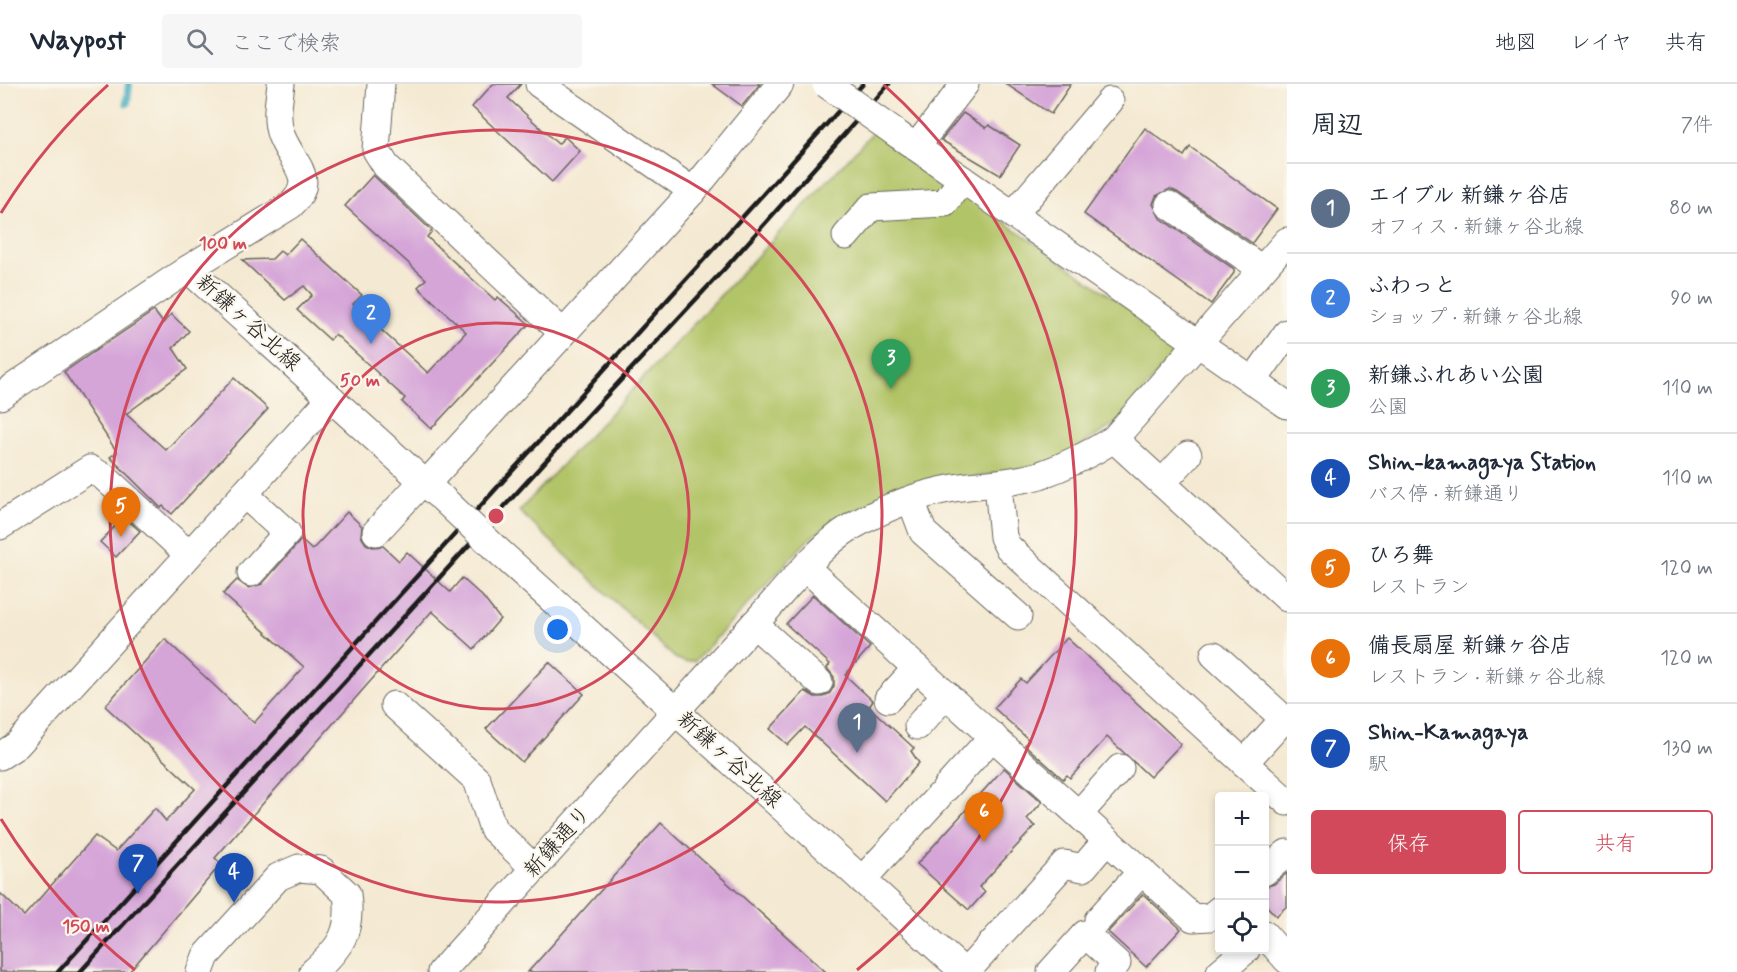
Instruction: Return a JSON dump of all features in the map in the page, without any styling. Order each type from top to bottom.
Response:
[{"type":"street","points":[[0,396],[188,269],[291,205],[303,193],[304,182],[281,134],[277,116],[281,84]]},
{"type":"street","points":[[381,84],[376,150],[386,166],[563,333]]},
{"type":"street","points":[[539,84],[693,191]]},
{"type":"street","points":[[376,532],[430,488],[563,333],[693,191],[780,84]]},
{"type":"street","points":[[826,84],[1287,405]]},
{"type":"street","points":[[907,140],[965,84]]},
{"type":"street","points":[[1013,215],[1110,101]]},
{"type":"street","points":[[846,236],[871,207],[945,203],[962,179]]},
{"type":"street","points":[[1169,205],[1277,260]]},
{"type":"street","name":"新鎌通り","points":[[441,972],[754,624],[806,568],[850,528],[911,500],[954,488],[998,484],[1039,475],[1082,459],[1114,439],[1198,342],[1277,260]]},
{"type":"street","name":"新鎌ヶ谷北線","points":[[188,269],[965,972]]},
{"type":"street","points":[[1253,381],[1287,333]]},
{"type":"street","points":[[0,756],[16,745],[331,398]]},
{"type":"street","points":[[1114,439],[1287,598]]},
{"type":"street","points":[[1162,483],[1188,454]]},
{"type":"street","points":[[0,526],[90,469],[104,477],[188,554]]},
{"type":"street","points":[[998,484],[1003,537],[1008,547],[1287,802]]},
{"type":"street","points":[[244,494],[287,533],[251,573]]},
{"type":"street","points":[[911,500],[923,532],[1018,616]]},
{"type":"street","points":[[806,568],[1193,918],[1210,917],[1215,913]]},
{"type":"street","points":[[754,624],[819,682]]},
{"type":"street","points":[[1214,654],[1284,720],[1244,763]]},
{"type":"street","points":[[888,699],[916,668]]},
{"type":"street","points":[[918,726],[946,694]]},
{"type":"street","points":[[394,705],[477,780],[493,829],[534,868]]},
{"type":"street","points":[[862,880],[993,736]]},
{"type":"street","points":[[1079,814],[1120,768]]},
{"type":"street","points":[[965,972],[1064,864],[1083,868],[1107,840]]},
{"type":"street","points":[[1269,868],[1287,853]]},
{"type":"street","points":[[200,972],[206,956],[278,878],[299,868],[321,870],[347,894],[350,916],[343,939],[313,972]]},
{"type":"street","points":[[1098,920],[1142,871]]},
{"type":"street","points":[[1051,972],[1086,934],[1117,963],[1109,972]]},
{"type":"street","points":[[1269,940],[1287,960]]},
{"type":"street","points":[[1220,972],[1241,954]]},
{"type":"green space","points":[[874,131],[1167,335],[1177,349],[1120,421],[1053,463],[892,493],[838,518],[809,539],[695,661],[685,662],[675,658],[519,511]]},
{"type":"building","points":[[493,84],[521,84],[508,98],[558,144],[565,137],[580,151],[552,182],[472,107]]},
{"type":"building","points":[[712,84],[760,84],[742,106]]},
{"type":"building","points":[[1006,84],[1071,84],[1051,114]]},
{"type":"building","points":[[963,113],[986,128],[989,125],[1020,145],[1000,175],[941,140]]},
{"type":"building","points":[[1145,128],[1184,156],[1190,147],[1277,209],[1252,243],[1177,192],[1170,189],[1156,196],[1153,204],[1160,218],[1234,269],[1234,273],[1211,304],[1084,214]]},
{"type":"building","points":[[373,175],[432,231],[427,237],[495,300],[498,297],[529,324],[431,429],[402,402],[405,398],[335,334],[330,340],[297,310],[312,295],[304,286],[285,300],[242,260],[272,259],[280,251],[285,255],[300,239],[362,295],[353,304],[428,373],[466,332],[418,287],[426,279],[345,206]]},
{"type":"building","points":[[154,311],[163,323],[171,314],[189,331],[173,348],[187,369],[126,414],[166,450],[234,378],[268,409],[172,514],[163,506],[161,508],[110,457],[117,452],[64,372]]},
{"type":"building","points":[[347,512],[362,526],[361,536],[366,544],[373,547],[383,546],[399,561],[407,552],[450,592],[462,578],[482,596],[500,619],[474,649],[432,611],[215,858],[221,864],[129,972],[0,972],[0,893],[24,916],[95,836],[116,851],[155,808],[166,821],[195,789],[105,706],[165,639],[254,723],[304,667],[223,594],[237,580],[248,588],[262,584],[301,540],[312,550]]},
{"type":"building","points":[[124,517],[140,531],[116,557],[100,542]]},
{"type":"building","points":[[813,595],[870,647],[845,675],[873,701],[869,707],[914,748],[911,751],[919,763],[885,801],[805,727],[788,745],[770,729],[805,691],[815,697],[823,697],[830,693],[834,686],[834,677],[827,668],[830,664],[786,624]]},
{"type":"building","points":[[1067,638],[1181,744],[1150,777],[1107,737],[1070,778],[1067,775],[1063,779],[1025,745],[1029,740],[994,708],[1021,679],[1026,683]]},
{"type":"building","points":[[549,662],[584,694],[522,762],[486,729]]},
{"type":"building","points":[[1004,768],[1042,802],[1027,819],[1035,826],[979,887],[985,892],[969,910],[917,864]]},
{"type":"building","points":[[661,823],[826,972],[528,972]]},
{"type":"building","points":[[1287,873],[1287,906],[1276,916],[1269,908],[1269,886]]},
{"type":"building","points":[[1143,894],[1181,929],[1146,967],[1108,932]]},
{"type":"waterway","points":[[127,103],[129,84]]},
{"type":"railway","points":[[58,972],[863,84]]},
{"type":"railway","points":[[80,972],[553,453],[727,266],[889,84]]},
{"type":"place","name":"ふわっと","points":[[371,344]]},
{"type":"place","name":"新鎌ふれあい公園","points":[[891,389]]},
{"type":"place","name":"ひろ舞","points":[[121,537]]},
{"type":"place","name":"エイブル 新鎌ヶ谷店","points":[[857,753]]},
{"type":"place","name":"備長扇屋 新鎌ヶ谷店","points":[[984,842]]},
{"type":"place","name":"Shin-Kamagaya","points":[[138,894]]},
{"type":"place","name":"Shin-kamagaya Station","points":[[234,903]]}]
